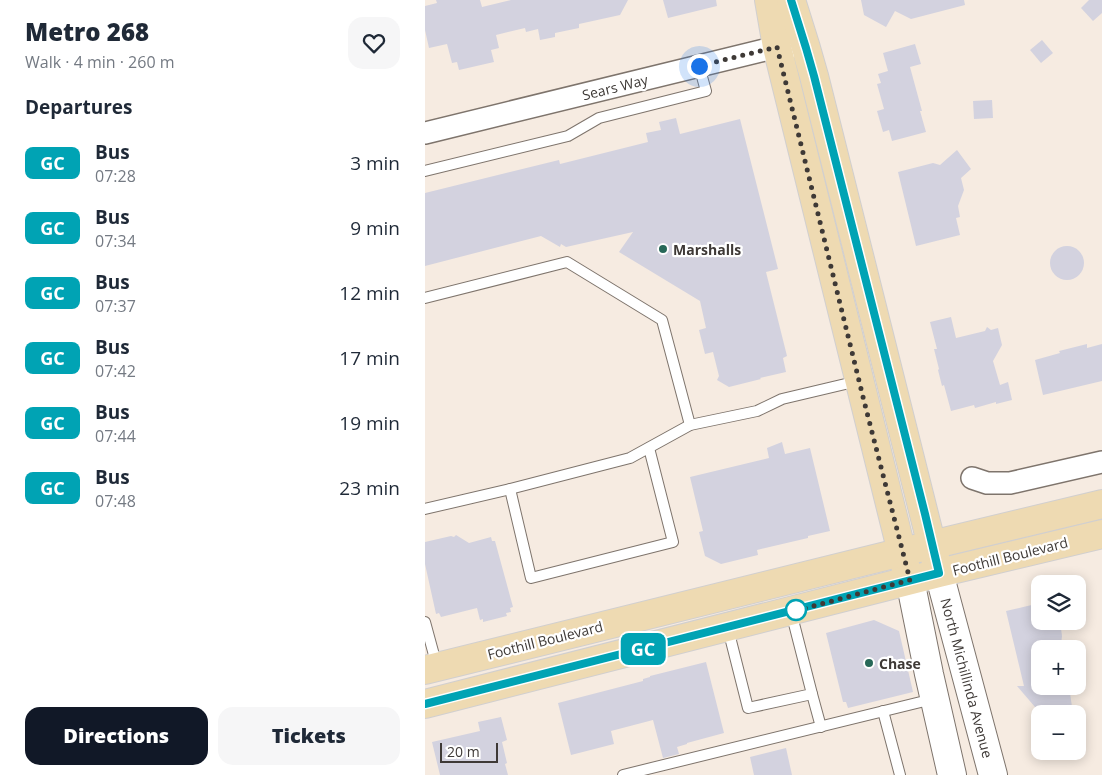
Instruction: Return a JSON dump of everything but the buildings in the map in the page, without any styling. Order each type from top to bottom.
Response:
[{"type":"main road","points":[[769,0],[777,47],[910,580],[952,775]]},
{"type":"main road","name":"North Michillinda Avenue","points":[[791,0],[806,48],[939,573],[993,775]]},
{"type":"main road","name":"Foothill Boulevard","points":[[431,668],[1102,504]]},
{"type":"main road","name":"Foothill Boulevard","points":[[425,704],[791,612],[910,580],[1101,539]]},
{"type":"street","name":"Sears Way","points":[[425,133],[777,47],[806,48]]},
{"type":"street","points":[[972,478],[987,483],[1010,483],[1102,462]]},
{"type":"lane","points":[[425,171],[568,136],[599,118],[706,91],[699,66]]},
{"type":"lane","points":[[425,298],[567,262],[662,320],[690,424]]},
{"type":"lane","points":[[425,509],[631,458],[690,424],[757,411],[783,399],[859,381]]},
{"type":"lane","points":[[510,489],[531,578],[673,542],[649,448]]},
{"type":"lane","points":[[791,612],[821,727]]},
{"type":"lane","points":[[425,622],[431,668]]},
{"type":"lane","points":[[728,628],[748,708],[812,694]]},
{"type":"lane","points":[[623,775],[935,699]]},
{"type":"lane","points":[[883,711],[900,775]]},
{"type":"bus line","name":"GC","points":[[425,704],[939,573],[814,76],[791,0]]},
{"type":"place","name":"Marshalls","points":[[663,249]]},
{"type":"place","name":"Chase","points":[[869,663]]},
{"type":"route","points":[[699,66],[777,47],[910,580],[791,612],[796,610]]}]
